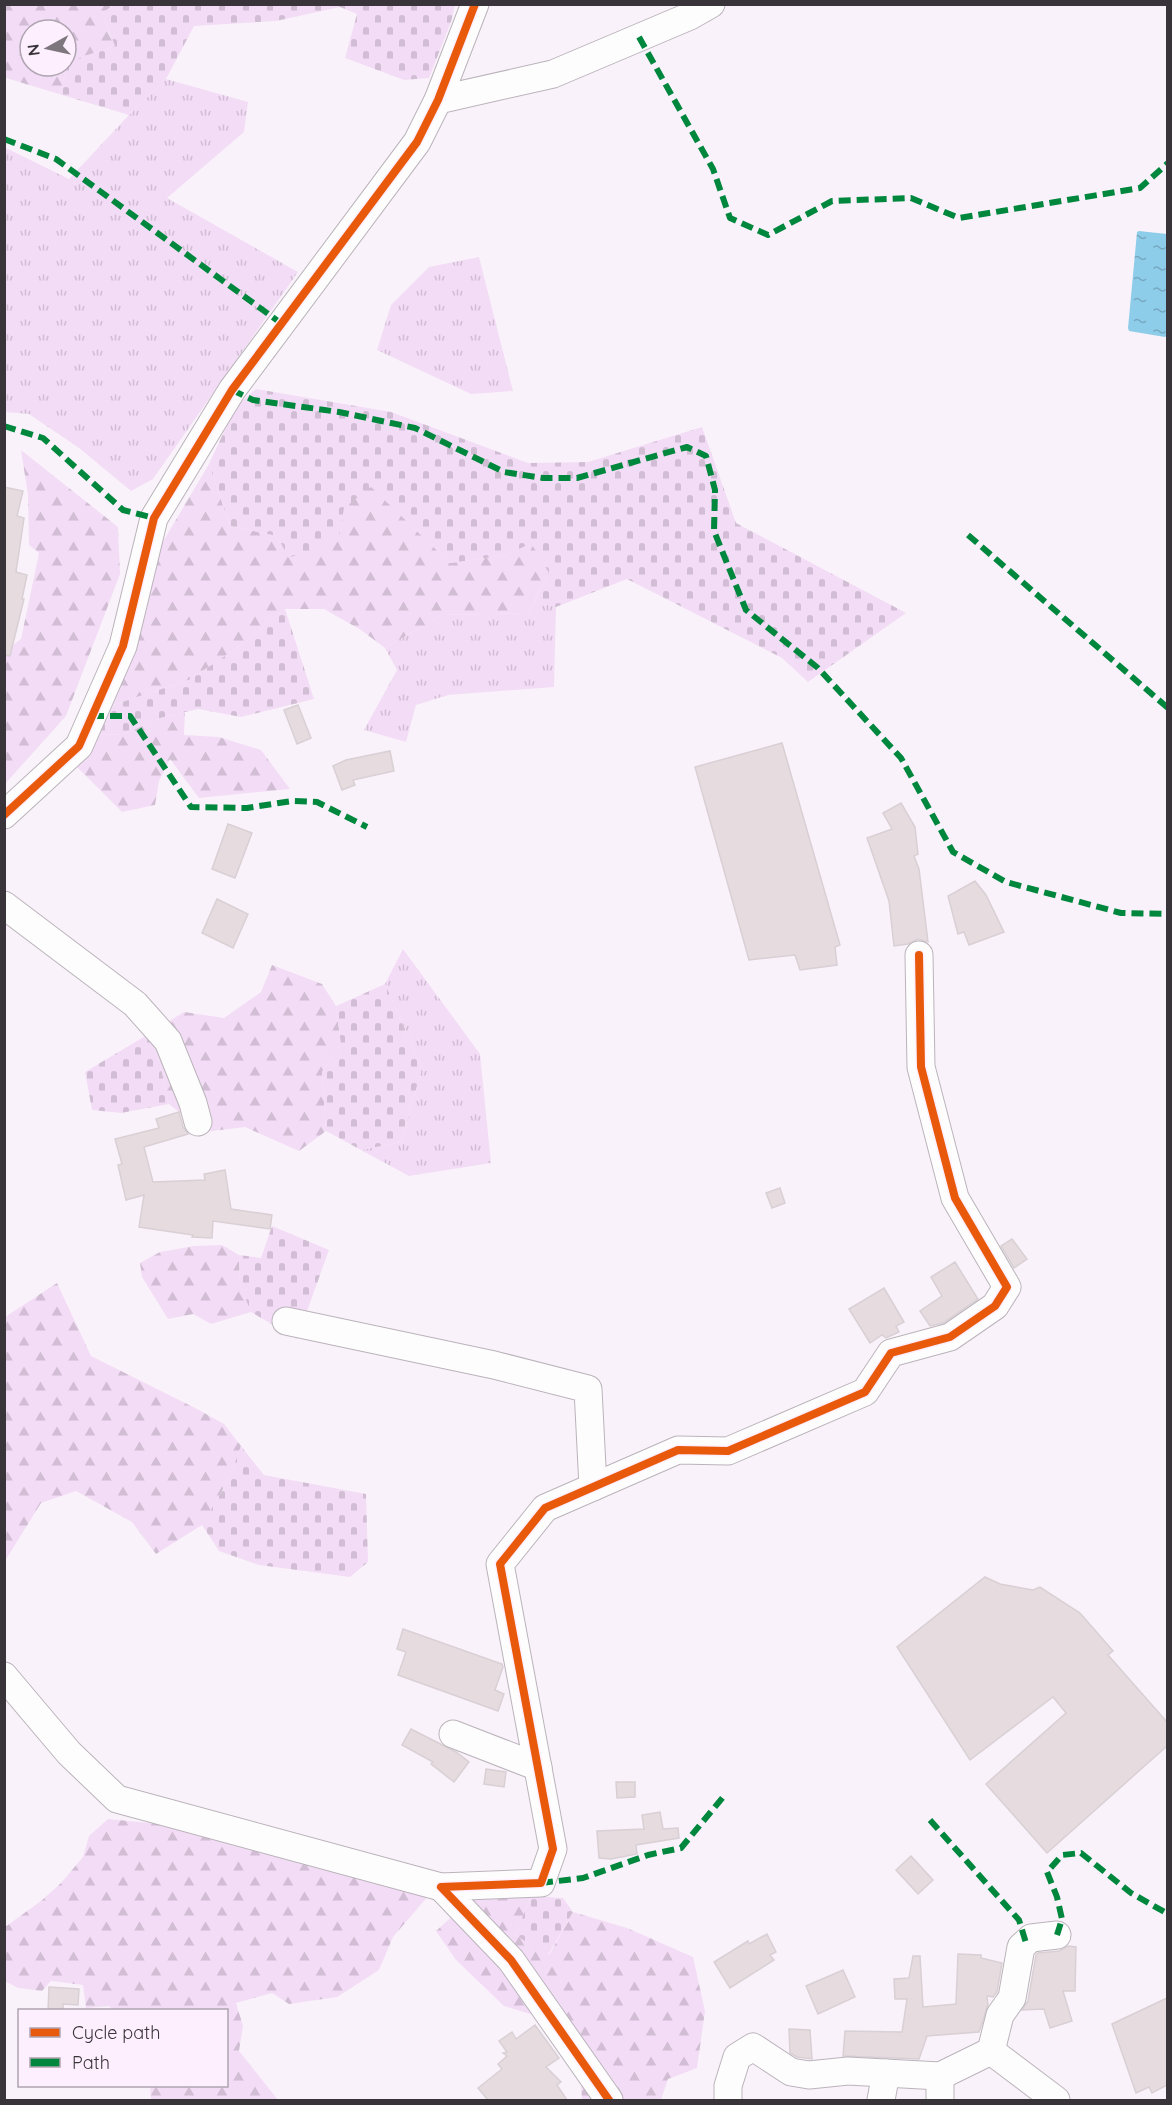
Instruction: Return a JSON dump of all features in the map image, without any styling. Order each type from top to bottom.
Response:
[{"type":"street","points":[[4,815],[79,746],[123,646],[154,518],[232,390],[417,142],[438,100],[475,4]]},
{"type":"street","points":[[438,100],[553,74],[690,16],[711,4]]},
{"type":"street","points":[[4,905],[135,1004],[168,1041],[193,1103],[198,1122]]},
{"type":"street","points":[[4,1676],[69,1753],[117,1799],[441,1887],[541,1883],[553,1849],[500,1564],[545,1508],[678,1450],[728,1451],[865,1392],[891,1353],[950,1337],[995,1306],[1007,1287],[955,1198],[921,1067],[919,955]]},
{"type":"street","points":[[286,1321],[494,1365],[588,1389],[593,1487]]},
{"type":"street","points":[[453,1734],[538,1767]]},
{"type":"street","points":[[441,1887],[511,1960],[609,2100]]},
{"type":"street","points":[[728,2100],[728,2086],[737,2057],[753,2047],[791,2072],[809,2075],[848,2072],[886,2073],[940,2088],[991,2051],[1000,2015],[1012,1998],[1021,1947],[1031,1938],[1057,1935]]},
{"type":"street","points":[[991,2051],[1056,2100]]},
{"type":"street","points":[[880,2100],[886,2073]]},
{"type":"green space","points":[[114,4],[455,5],[451,22],[429,78],[404,80],[345,58],[357,14],[340,7],[276,21],[194,26],[166,79],[129,115],[59,94],[64,78],[78,78],[78,58],[115,46],[102,13]]},
{"type":"green space","points":[[4,5],[114,5],[102,13],[115,46],[78,58],[78,18],[18,18],[18,78],[64,78],[59,94],[6,78],[4,75]]},
{"type":"green space","points":[[166,79],[248,102],[244,132],[167,198],[298,272],[153,479],[131,491],[79,448],[29,414],[5,412],[4,147],[69,179]]},
{"type":"green space","points":[[479,257],[513,391],[471,394],[377,350],[391,305],[429,267]]},
{"type":"green space","points":[[256,389],[391,412],[528,463],[588,462],[702,427],[736,523],[906,613],[808,682],[782,658],[627,579],[556,607],[534,602],[549,573],[531,543],[507,555],[450,563],[371,487],[344,508],[339,536],[289,558],[277,536],[230,526],[209,464],[236,406]]},
{"type":"green space","points":[[21,450],[118,527],[120,574],[66,716],[5,784],[5,651],[21,639],[39,553],[29,545],[28,495]]},
{"type":"green space","points":[[209,464],[230,526],[278,536],[343,508],[371,486],[450,563],[507,555],[531,542],[549,573],[528,613],[442,615],[385,648],[361,630],[324,609],[285,609],[243,644],[189,680],[113,705],[151,587],[161,545]]},
{"type":"green space","points":[[534,602],[556,607],[554,687],[448,695],[416,705],[406,742],[364,730],[397,670],[385,648],[442,615],[528,613]]},
{"type":"green space","points":[[285,609],[314,699],[241,717],[198,709],[160,718],[122,735],[99,734],[113,705],[189,680],[243,644]]},
{"type":"green space","points":[[185,712],[184,735],[219,737],[261,750],[290,789],[199,798],[170,759],[159,781],[155,805],[122,812],[77,767],[99,734],[122,735],[160,718]]},
{"type":"green space","points":[[403,949],[480,1054],[491,1163],[409,1176],[361,1150],[401,1142],[422,1068],[385,984]]},
{"type":"green space","points":[[272,965],[322,984],[336,1006],[341,1045],[322,1072],[326,1131],[299,1151],[245,1127],[204,1132],[169,1104],[160,1064],[147,1035],[184,1012],[224,1018],[261,992]]},
{"type":"green space","points":[[385,984],[422,1068],[401,1142],[361,1150],[326,1131],[322,1072],[341,1045],[336,1006]]},
{"type":"green space","points":[[147,1035],[160,1064],[169,1104],[121,1113],[92,1110],[85,1072]]},
{"type":"green space","points":[[272,1226],[329,1250],[297,1339],[251,1312],[240,1285],[239,1255],[261,1258]]},
{"type":"green space","points":[[222,1245],[239,1255],[240,1285],[251,1312],[211,1324],[193,1314],[168,1319],[142,1277],[140,1263],[160,1252],[194,1246]]},
{"type":"green space","points":[[57,1283],[91,1356],[224,1424],[241,1446],[229,1479],[202,1525],[156,1554],[132,1522],[76,1491],[41,1503],[5,1561],[5,1317]]},
{"type":"green space","points":[[241,1446],[264,1475],[366,1494],[368,1562],[350,1577],[259,1565],[219,1551],[202,1525],[229,1479]]},
{"type":"green space","points":[[108,1819],[191,1827],[429,1895],[393,1937],[379,1970],[337,1997],[289,2004],[272,1993],[236,2003],[243,2026],[239,2051],[278,2100],[151,2100],[150,2087],[228,2087],[228,2009],[112,2009],[109,2006],[86,2008],[83,1985],[51,1981],[42,1991],[18,1988],[5,1981],[5,1927],[61,1883],[83,1857],[89,1836]]},
{"type":"green space","points":[[479,1892],[531,1896],[515,1935],[549,1955],[573,1912],[627,1928],[693,1957],[705,2011],[697,2068],[668,2079],[661,2100],[582,2100],[581,2085],[534,2015],[504,2006],[456,1960],[436,1931]]},
{"type":"green space","points":[[531,1896],[563,1898],[573,1912],[548,1955],[515,1935]]},
{"type":"water","points":[[1137,232],[1167,234],[1168,335],[1165,337],[1129,331],[1128,328]]},
{"type":"building","points":[[4,487],[23,491],[17,516],[24,518],[16,572],[27,575],[22,599],[24,599],[10,656],[4,655]]},
{"type":"building","points":[[298,705],[311,738],[297,744],[284,710]]},
{"type":"building","points":[[782,743],[840,945],[835,947],[837,965],[800,970],[795,955],[749,960],[695,767]]},
{"type":"building","points":[[390,751],[394,771],[353,780],[355,785],[342,790],[333,766],[346,760]]},
{"type":"building","points":[[901,803],[915,827],[918,854],[914,856],[919,869],[928,942],[918,939],[908,944],[894,946],[889,901],[867,838],[892,829],[883,813]]},
{"type":"building","points":[[228,824],[252,833],[235,878],[212,869]]},
{"type":"building","points":[[975,881],[986,895],[1004,932],[969,945],[964,932],[958,934],[948,896]]},
{"type":"building","points":[[217,899],[248,914],[233,948],[202,933]]},
{"type":"building","points":[[179,1112],[183,1127],[188,1134],[144,1147],[153,1182],[205,1180],[204,1174],[225,1170],[231,1209],[272,1215],[270,1229],[213,1221],[212,1238],[192,1237],[193,1235],[139,1227],[144,1195],[126,1200],[118,1165],[122,1164],[115,1139],[159,1128],[156,1119]]},
{"type":"building","points":[[780,1188],[785,1203],[772,1208],[766,1193]]},
{"type":"building","points":[[1012,1239],[1027,1259],[1014,1268],[1001,1246]]},
{"type":"building","points":[[955,1262],[978,1299],[943,1323],[930,1326],[920,1311],[942,1296],[931,1277]]},
{"type":"building","points":[[884,1288],[904,1322],[896,1326],[899,1332],[886,1338],[882,1335],[870,1343],[849,1309]]},
{"type":"building","points":[[985,1577],[1000,1584],[1033,1590],[1040,1587],[1080,1613],[1113,1651],[1108,1655],[1167,1722],[1167,1746],[1047,1853],[986,1784],[1066,1713],[1053,1697],[970,1760],[897,1647]]},
{"type":"building","points":[[403,1629],[502,1664],[495,1690],[504,1694],[498,1711],[398,1675],[406,1652],[397,1649]]},
{"type":"building","points":[[411,1729],[456,1752],[469,1762],[454,1782],[431,1764],[433,1762],[402,1745]]},
{"type":"building","points":[[486,1769],[506,1772],[504,1787],[484,1784]]},
{"type":"building","points":[[616,1782],[635,1782],[635,1797],[617,1798]]},
{"type":"building","points":[[660,1812],[663,1829],[678,1828],[679,1838],[636,1845],[637,1854],[611,1859],[599,1858],[597,1831],[644,1829],[642,1815]]},
{"type":"building","points":[[911,1856],[933,1880],[918,1894],[896,1870]]},
{"type":"building","points":[[767,1934],[776,1952],[770,1955],[774,1960],[730,1988],[714,1962],[748,1941],[749,1944]]},
{"type":"building","points":[[1068,1946],[1076,1947],[1075,1991],[1063,1991],[1072,2021],[1050,2028],[1044,2009],[1022,2010],[1028,2001],[1036,1955],[1059,1951]]},
{"type":"building","points":[[958,1954],[981,1955],[981,1958],[1002,1963],[997,1992],[993,1997],[987,1996],[988,2005],[979,2032],[927,2036],[919,2059],[843,2056],[845,2031],[902,2032],[907,1999],[895,1999],[894,1979],[909,1978],[913,1956],[920,1956],[923,2007],[956,2004]]},
{"type":"building","points":[[843,1970],[855,1997],[818,2014],[806,1986]]},
{"type":"building","points":[[49,1987],[79,1989],[78,2005],[63,2004],[63,2009],[48,2009]]},
{"type":"building","points":[[1167,1998],[1167,2085],[1152,2093],[1149,2087],[1136,2093],[1112,2024]]},
{"type":"building","points":[[535,2025],[559,2058],[546,2067],[561,2082],[557,2085],[567,2100],[488,2100],[478,2088],[502,2069],[498,2064],[507,2056],[503,2053],[507,2052],[499,2041],[512,2032],[516,2039]]},
{"type":"building","points":[[789,2029],[810,2030],[812,2059],[797,2057],[790,2053]]},
{"type":"marked path","points":[[639,37],[713,169],[730,218],[768,235],[832,201],[911,198],[959,218],[1140,188],[1168,163]]},
{"type":"marked path","points":[[4,139],[56,159],[282,324]]},
{"type":"marked path","points":[[232,390],[253,400],[339,412],[415,428],[504,472],[543,478],[577,478],[687,447],[706,456],[715,490],[714,531],[746,610],[818,668],[901,758],[953,852],[1006,882],[1121,913],[1168,914]]},
{"type":"marked path","points":[[4,426],[43,438],[123,510],[154,518]]},
{"type":"marked path","points":[[968,535],[1168,708]]},
{"type":"marked path","points":[[92,716],[130,716],[191,807],[247,808],[292,801],[317,802],[367,827]]},
{"type":"marked path","points":[[541,1883],[583,1878],[648,1855],[681,1848],[724,1796]]},
{"type":"marked path","points":[[930,1820],[1019,1920],[1026,1943]]},
{"type":"marked path","points":[[1057,1935],[1062,1919],[1057,1897],[1047,1872],[1062,1855],[1081,1853],[1131,1893],[1168,1914]]},
{"type":"cycle path","points":[[4,815],[79,746],[123,646],[154,518],[232,390],[417,142],[438,100],[475,4]]},
{"type":"cycle path","points":[[609,2100],[511,1960],[441,1887],[541,1883],[553,1849],[500,1564],[545,1508],[678,1450],[728,1451],[865,1392],[891,1353],[950,1337],[995,1306],[1007,1287],[955,1198],[921,1067],[919,955]]}]
